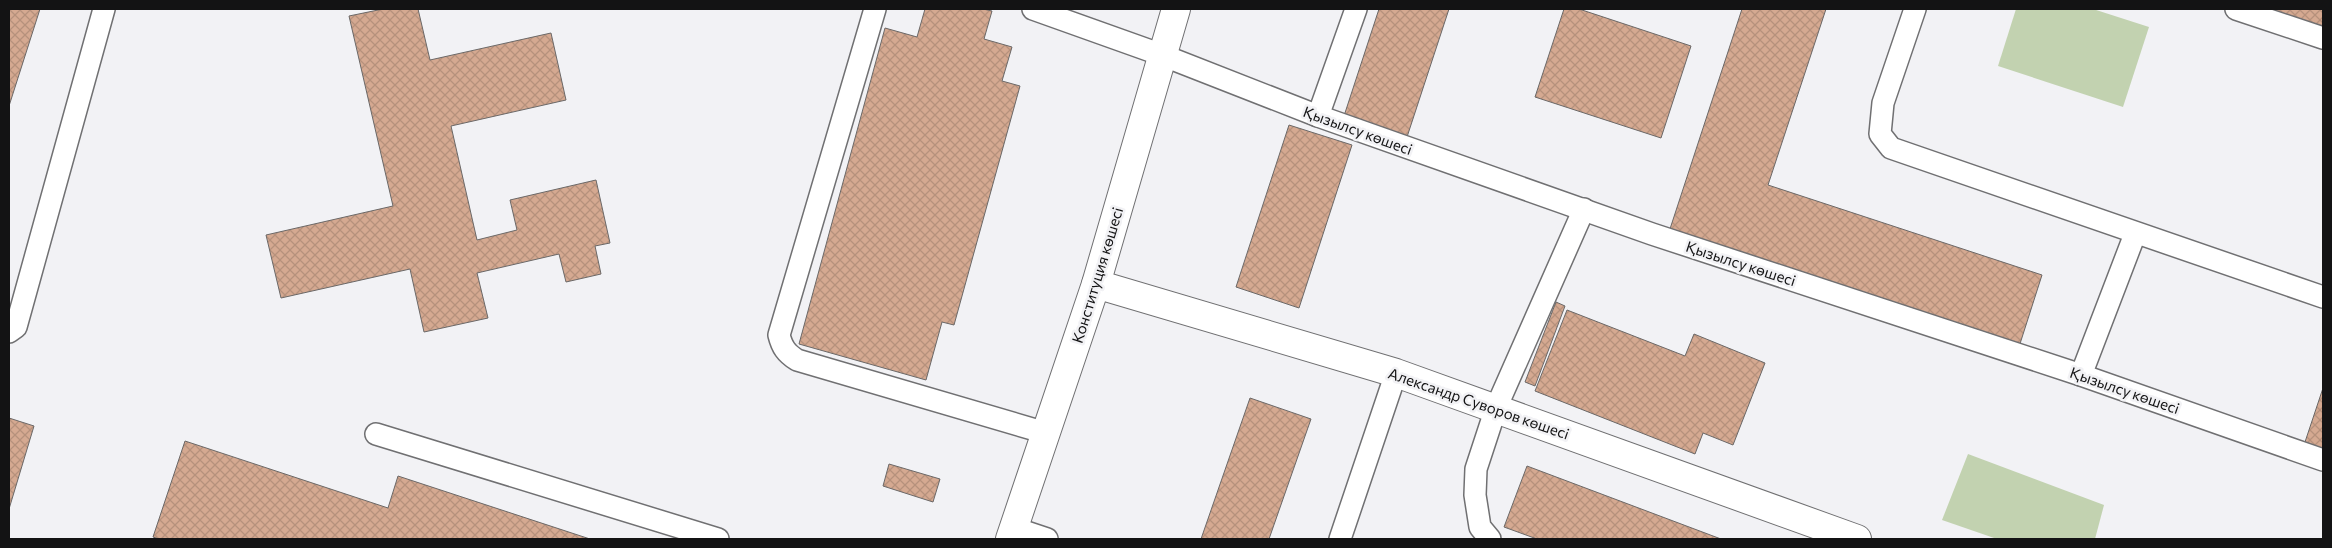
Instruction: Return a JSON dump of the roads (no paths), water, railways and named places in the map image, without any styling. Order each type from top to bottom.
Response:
[{"type":"street","name":"Конституция көшесі","points":[[1012,534],[1096,284],[1176,9]]},
{"type":"street","name":"Александр Суворов көшесі","points":[[1096,284],[1396,373],[1857,539]]},
{"type":"lane","points":[[9,332],[16,327],[104,9]]},
{"type":"lane","points":[[875,9],[779,335],[782,347],[797,360],[1046,433]]},
{"type":"lane","name":"Қызылсу көшесі","points":[[1033,9],[1162,55],[1318,116],[1584,209],[2082,375],[2323,460]]},
{"type":"lane","points":[[1318,116],[1356,9]]},
{"type":"lane","points":[[1915,9],[1883,103],[1880,134],[1891,148],[2323,297]]},
{"type":"lane","points":[[2236,9],[2323,38]]},
{"type":"lane","points":[[1490,539],[1480,528],[1475,495],[1476,469],[1496,408],[1584,209]]},
{"type":"lane","points":[[2082,375],[2136,234]]},
{"type":"lane","points":[[1340,539],[1396,373]]},
{"type":"lane","points":[[376,434],[718,539]]},
{"type":"lane","points":[[1012,534],[1047,539]]}]
